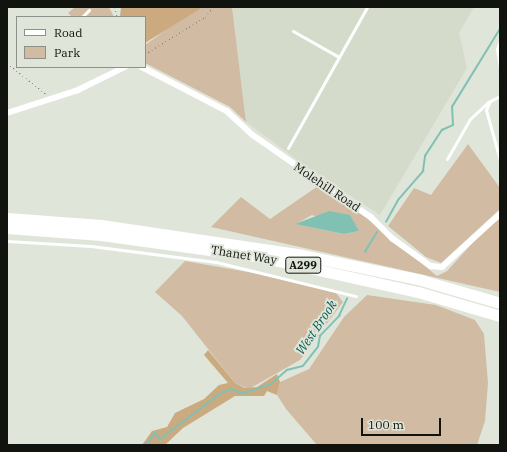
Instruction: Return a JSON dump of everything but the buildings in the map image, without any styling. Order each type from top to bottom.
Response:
[{"type":"highway","name":"Thanet Way","points":[[7,218],[115,227],[297,254],[421,280],[500,303]]},
{"type":"highway","name":"Thanet Way","points":[[7,228],[102,235],[260,257],[418,292],[500,316]]},
{"type":"street","points":[[7,113],[78,90],[123,68]]},
{"type":"street","name":"Molehill Road","points":[[144,68],[227,111],[253,135],[371,217],[404,249],[431,266],[442,267],[500,214]]},
{"type":"lane","points":[[288,148],[367,7]]},
{"type":"lane","points":[[83,16],[89,10]]},
{"type":"lane","points":[[294,31],[339,56]]},
{"type":"lane","points":[[500,41],[497,49],[500,68]]},
{"type":"lane","points":[[447,160],[470,119],[490,101],[500,96]]},
{"type":"lane","points":[[490,101],[486,110],[500,160]]},
{"type":"lane","points":[[7,241],[91,246],[216,262],[356,296]]},
{"type":"path","points":[[146,53],[205,17],[213,7]]},
{"type":"path","points":[[7,63],[48,99]]},
{"type":"shaded area","points":[[121,7],[198,7],[200,9],[146,42],[146,16],[120,16]]},
{"type":"shaded area","points":[[232,7],[474,7],[459,33],[467,68],[380,215],[311,170],[246,122]]},
{"type":"shaded area","points":[[208,350],[235,383],[245,388],[257,387],[277,374],[280,382],[277,395],[267,391],[264,396],[235,396],[183,428],[165,445],[142,445],[152,431],[167,427],[175,413],[204,399],[219,385],[228,383],[204,355]]},
{"type":"green space","points":[[75,7],[109,7],[114,16],[71,16],[68,13]]},
{"type":"green space","points":[[198,7],[232,7],[246,122],[230,107],[146,64],[146,44]]},
{"type":"green space","points":[[468,144],[500,188],[500,209],[441,263],[426,257],[388,226],[414,188],[431,195]]},
{"type":"green space","points":[[318,186],[365,217],[437,276],[447,271],[488,226],[500,219],[500,292],[211,227],[241,197],[270,219]],"holes":[[[312,215],[359,231],[344,234],[296,224]]]},
{"type":"green space","points":[[185,261],[271,276],[336,293],[343,302],[300,360],[249,389],[235,383],[182,316],[155,292]]},
{"type":"green space","points":[[367,295],[436,305],[475,320],[484,334],[488,383],[485,421],[477,445],[317,445],[286,409],[277,395],[280,382],[309,369],[344,317]]},
{"type":"water","points":[[329,211],[350,215],[359,231],[344,234],[295,224]]},
{"type":"waterway","name":"West Brook","points":[[386,222],[399,199],[423,171],[425,156],[442,130],[453,125],[452,107],[500,29]]},
{"type":"waterway","name":"West Brook","points":[[365,252],[377,232]]},
{"type":"waterway","name":"West Brook","points":[[146,445],[155,433],[160,439],[217,396],[231,389],[244,393],[271,384],[287,370],[303,366],[318,347],[320,336],[339,316],[347,299]]}]
